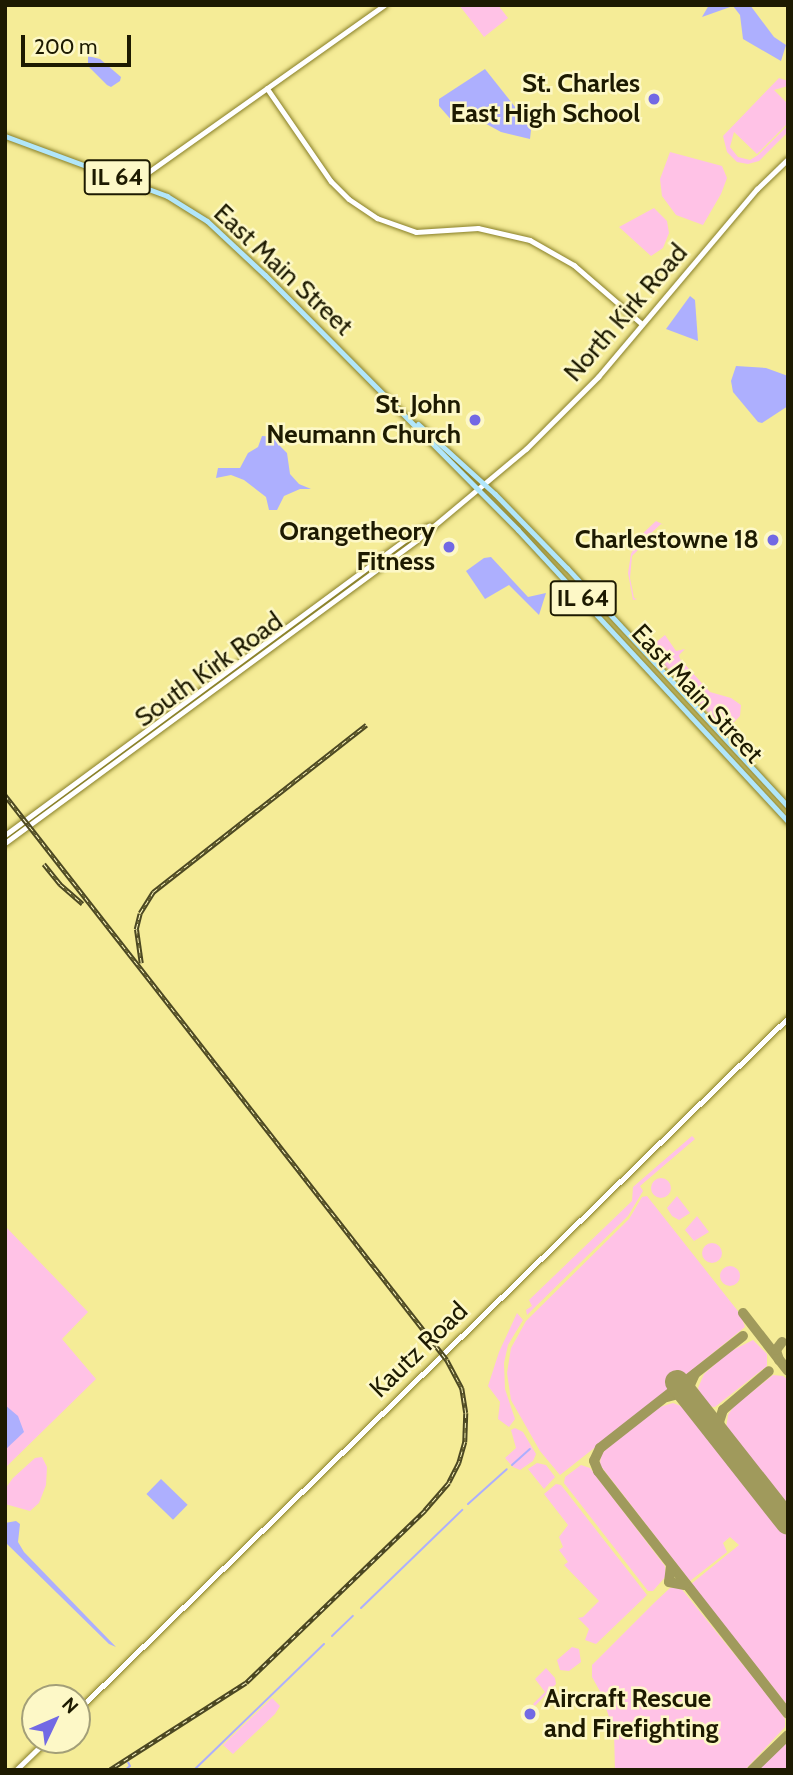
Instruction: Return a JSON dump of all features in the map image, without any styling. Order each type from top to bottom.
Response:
[{"type":"main road","name":"East Main Street","points":[[5,136],[167,197],[207,220],[372,382],[570,584],[788,822]]},
{"type":"main road","name":"East Main Street","points":[[372,382],[485,485],[610,613],[788,807]]},
{"type":"street","points":[[133,183],[384,5]]},
{"type":"street","points":[[267,88],[331,181],[349,199],[377,218],[416,232],[478,228],[530,240],[574,265],[642,324]]},
{"type":"street","name":"North Kirk Road","points":[[485,485],[566,411],[757,189],[788,159]]},
{"type":"street","name":"South Kirk Road","points":[[5,835],[403,542],[433,524],[485,485]]},
{"type":"street","name":"South Kirk Road","points":[[5,843],[409,546],[433,524]]},
{"type":"street","name":"Kautz Road","points":[[91,1697],[788,1017]]},
{"type":"street","points":[[16,1770],[33,1754]]},
{"type":"shaded area","points":[[459,5],[498,5],[508,18],[484,37]]},
{"type":"shaded area","points":[[779,78],[788,81],[788,86],[774,90],[788,104],[788,123],[757,154],[734,132],[730,147],[738,157],[750,160],[758,155],[788,125],[788,132],[759,161],[748,164],[737,162],[727,152],[723,136]]},
{"type":"shaded area","points":[[670,152],[722,166],[727,178],[703,225],[676,215],[662,196],[660,179]]},
{"type":"shaded area","points":[[654,208],[667,221],[669,233],[663,248],[651,256],[619,227]]},
{"type":"shaded area","points":[[656,521],[664,525],[661,524],[635,548],[638,550],[632,556],[630,578],[634,598],[637,599],[633,600],[628,573],[631,554],[641,535]]},
{"type":"shaded area","points":[[665,635],[676,651],[685,649],[679,655],[680,659],[710,692],[731,698],[741,705],[740,716],[729,727],[720,726],[649,648]]},
{"type":"shaded area","points":[[692,1136],[695,1139],[640,1186],[643,1191],[628,1216],[527,1315],[526,1310],[532,1306],[529,1300],[632,1201],[633,1187]]},
{"type":"shaded area","points":[[661,1178],[668,1181],[671,1188],[668,1195],[661,1198],[654,1195],[651,1188],[654,1181]]},
{"type":"shaded area","points":[[647,1196],[741,1315],[745,1327],[682,1378],[680,1376],[671,1383],[673,1386],[560,1475],[540,1451],[511,1400],[507,1373],[511,1348],[526,1321],[629,1219],[642,1197]]},
{"type":"shaded area","points":[[677,1196],[690,1213],[679,1220],[672,1216],[667,1208]]},
{"type":"shaded area","points":[[697,1216],[709,1232],[694,1241],[685,1230]]},
{"type":"shaded area","points":[[5,1226],[88,1312],[62,1339],[96,1379],[5,1468]]},
{"type":"shaded area","points":[[708,1243],[716,1243],[722,1253],[716,1263],[708,1263],[702,1257],[702,1249]]},
{"type":"shaded area","points":[[726,1266],[734,1266],[740,1276],[734,1286],[726,1286],[720,1280],[720,1272]]},
{"type":"shaded area","points":[[517,1313],[523,1320],[508,1345],[504,1363],[505,1389],[515,1419],[509,1427],[498,1419],[500,1402],[488,1386],[499,1352]]},
{"type":"shaded area","points":[[753,1340],[767,1354],[767,1366],[715,1407],[705,1406],[698,1388],[704,1374],[729,1352]]},
{"type":"shaded area","points":[[773,1375],[783,1376],[788,1380],[788,1513],[728,1437],[726,1429],[728,1415],[734,1406]]},
{"type":"shaded area","points":[[673,1403],[691,1410],[788,1533],[788,1706],[691,1584],[739,1545],[730,1537],[723,1543],[727,1552],[690,1581],[600,1465],[601,1454],[618,1439],[660,1407]]},
{"type":"shaded area","points":[[515,1428],[523,1432],[536,1454],[533,1461],[520,1470],[505,1458],[516,1448],[511,1430]]},
{"type":"shaded area","points":[[42,1457],[47,1467],[46,1485],[39,1503],[30,1511],[5,1504],[5,1489],[13,1478],[35,1458]]},
{"type":"shaded area","points":[[537,1463],[546,1465],[555,1477],[544,1489],[528,1469]]},
{"type":"shaded area","points":[[581,1465],[590,1468],[665,1566],[666,1576],[653,1591],[648,1591],[564,1483],[565,1477]]},
{"type":"shaded area","points":[[556,1484],[561,1485],[647,1595],[596,1644],[585,1640],[589,1629],[578,1618],[583,1617],[599,1601],[564,1565],[568,1562],[559,1550],[563,1547],[559,1537],[568,1525],[544,1494]]},
{"type":"shaded area","points":[[680,1587],[773,1702],[785,1719],[785,1727],[745,1770],[615,1770],[614,1733],[602,1695],[592,1677],[592,1665],[670,1588]]},
{"type":"shaded area","points":[[572,1647],[579,1649],[581,1662],[569,1671],[560,1670],[557,1660]]},
{"type":"shaded area","points":[[546,1668],[555,1678],[556,1684],[535,1706],[533,1704],[545,1692],[535,1679]]},
{"type":"shaded area","points":[[272,1698],[280,1706],[275,1714],[233,1754],[223,1745]]},
{"type":"shaded area","points":[[788,1742],[788,1770],[757,1770],[773,1754]]},
{"type":"water","points":[[709,5],[750,5],[774,37],[786,45],[781,61],[743,39],[740,15],[733,6],[702,17]]},
{"type":"water","points":[[88,56],[100,59],[121,77],[120,81],[111,87],[107,85],[88,66]]},
{"type":"water","points":[[485,69],[523,117],[531,130],[530,139],[501,132],[466,113],[454,123],[439,106],[439,99]]},
{"type":"water","points":[[690,296],[695,300],[698,341],[666,329]]},
{"type":"water","points":[[736,366],[766,368],[788,376],[788,406],[762,423],[758,422],[733,392],[731,381]]},
{"type":"water","points":[[262,436],[278,437],[280,446],[287,453],[290,474],[299,484],[311,489],[300,489],[284,496],[277,510],[269,510],[266,497],[244,480],[231,475],[216,478],[218,468],[240,468],[248,453],[258,447]]},
{"type":"water","points":[[491,557],[528,597],[546,593],[539,615],[509,585],[485,599],[466,571],[484,558]]},
{"type":"water","points":[[5,1405],[18,1416],[24,1432],[5,1450]]},
{"type":"water","points":[[161,1479],[188,1505],[173,1520],[146,1494]]},
{"type":"water","points":[[16,1521],[20,1524],[18,1542],[24,1552],[116,1647],[109,1644],[5,1542],[5,1523]]},
{"type":"waterway","points":[[512,1465],[530,1449]]},
{"type":"waterway","points":[[468,1504],[507,1469]]},
{"type":"waterway","points":[[361,1608],[462,1510]]},
{"type":"waterway","points":[[332,1636],[353,1616]]},
{"type":"waterway","points":[[194,1770],[324,1644]]},
{"type":"waterway","points":[[125,1770],[130,1766],[128,1762]]},
{"type":"taxiway","points":[[743,1313],[788,1371]]},
{"type":"taxiway","points":[[743,1336],[600,1448],[594,1461],[598,1471],[788,1714]]},
{"type":"taxiway","points":[[779,1360],[776,1350],[782,1342]]},
{"type":"taxiway","points":[[725,1443],[719,1422],[723,1410],[769,1371]]},
{"type":"taxiway","points":[[667,1397],[678,1394],[691,1399],[690,1385],[695,1374]]},
{"type":"taxiway","points":[[671,1566],[669,1582],[685,1585]]},
{"type":"taxiway","points":[[752,1770],[788,1735]]},
{"type":"runway","points":[[677,1382],[788,1523]]},
{"type":"railway","points":[[141,963],[136,929],[140,913],[153,892],[366,725]]},
{"type":"railway","points":[[5,795],[447,1360],[462,1388],[466,1413],[465,1442],[459,1463],[449,1483],[425,1511],[246,1683],[110,1770]]},
{"type":"railway","points":[[44,864],[60,884],[83,904]]},
{"type":"place","name":"St. Charles East High School","points":[[654,99]]},
{"type":"place","name":"St. John Neumann Church","points":[[475,420]]},
{"type":"place","name":"Charlestowne 18","points":[[773,540]]},
{"type":"place","name":"Orangetheory Fitness","points":[[449,547]]},
{"type":"place","name":"Aircraft Rescue and Firefighting","points":[[530,1714]]}]
